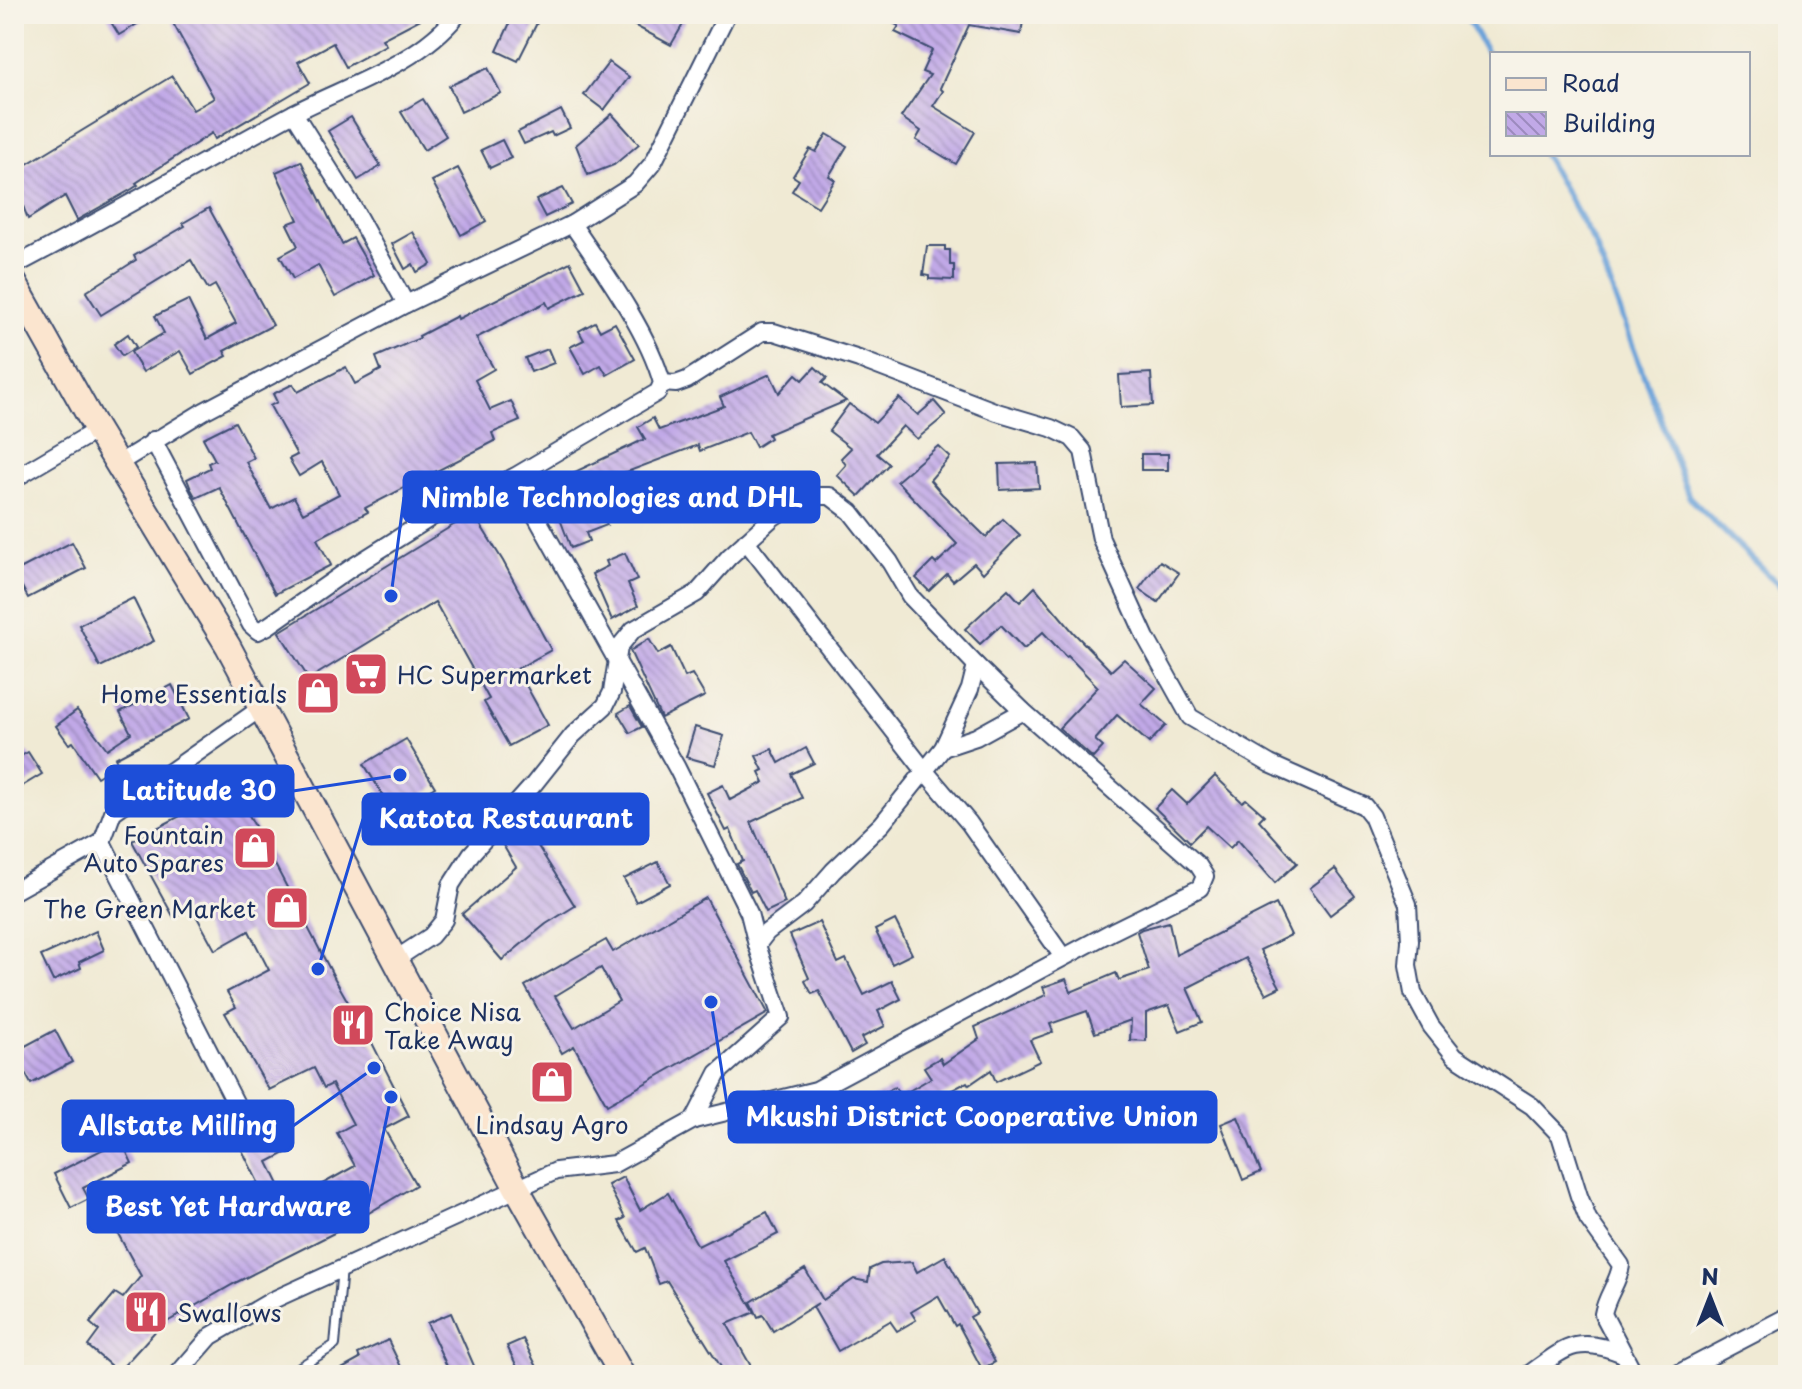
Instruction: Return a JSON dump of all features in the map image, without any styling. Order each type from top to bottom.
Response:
[{"type":"street","points":[[14,266],[294,113],[386,69],[435,37],[458,14]]},
{"type":"street","points":[[119,463],[153,440],[406,304],[572,224],[635,184],[653,163],[727,14]]},
{"type":"street","points":[[294,113],[350,202],[406,304]]},
{"type":"street","points":[[153,440],[251,625],[258,631],[435,515],[514,477],[658,392],[662,383],[658,365],[610,280],[572,224]]},
{"type":"street","points":[[14,282],[97,430],[228,646],[516,1187],[622,1375]]},
{"type":"street","points":[[662,383],[676,384],[687,380],[762,332],[774,332],[859,359],[997,412],[1051,428],[1079,443],[1106,551],[1146,638],[1190,717],[1270,764],[1364,806],[1372,816],[1408,904],[1408,965],[1413,993],[1431,1026],[1455,1056],[1532,1106],[1560,1135],[1588,1219],[1621,1265],[1603,1314],[1635,1375]]},
{"type":"street","points":[[14,479],[97,430]]},
{"type":"street","points":[[514,477],[677,768],[729,872],[749,913],[781,1017],[718,1073],[694,1120]]},
{"type":"street","points":[[177,1375],[211,1336],[273,1300],[556,1171],[614,1164],[694,1120],[816,1090],[1063,957],[1200,888],[1205,876],[1198,865],[1023,711],[976,665],[910,596],[890,562],[851,512],[830,496],[805,496],[772,518],[746,541],[697,593],[624,638],[605,706],[573,735],[471,854],[451,885],[444,920],[431,936],[396,959]]},
{"type":"street","points":[[746,541],[924,770],[969,823],[1063,957]]},
{"type":"street","points":[[757,945],[767,932],[804,904],[882,824],[943,748],[970,689],[976,665]]},
{"type":"street","points":[[14,891],[102,842],[113,812],[261,708]]},
{"type":"street","points":[[943,748],[976,737],[1023,711]]},
{"type":"street","points":[[102,842],[237,1106]]},
{"type":"street","points":[[1675,1375],[1788,1316]]},
{"type":"street","points":[[1528,1375],[1556,1353],[1576,1345],[1604,1346],[1623,1354]]},
{"type":"lane","points":[[287,1375],[335,1345],[342,1268]]},
{"type":"building","points":[[106,14],[154,14],[119,35]]},
{"type":"building","points":[[168,14],[430,14],[382,39],[386,45],[346,67],[333,43],[298,62],[310,83],[215,139],[212,133],[136,183],[138,185],[132,189],[77,220],[65,196],[28,219],[14,182],[14,172],[172,76],[193,110],[214,98]]},
{"type":"building","points":[[514,14],[537,23],[518,61],[497,51]]},
{"type":"building","points":[[613,14],[689,14],[671,45]]},
{"type":"building","points":[[876,14],[1024,14],[1021,34],[969,25],[940,88],[943,91],[933,106],[975,132],[956,164],[916,140],[921,131],[901,117],[930,75],[922,72],[932,50],[895,32],[899,26]]},
{"type":"building","points":[[609,62],[629,77],[604,110],[584,95]]},
{"type":"building","points":[[488,68],[501,93],[461,112],[449,86]]},
{"type":"building","points":[[423,99],[446,136],[424,150],[401,112]]},
{"type":"building","points":[[561,110],[570,128],[553,136],[551,132],[524,144],[518,132]]},
{"type":"building","points":[[612,114],[639,144],[614,165],[588,175],[576,145]]},
{"type":"building","points":[[351,117],[381,166],[358,180],[328,131]]},
{"type":"building","points":[[827,134],[847,146],[829,176],[835,180],[818,207],[792,191],[799,180],[793,176],[810,149],[816,152]]},
{"type":"building","points":[[502,140],[511,158],[490,168],[481,150]]},
{"type":"building","points":[[301,161],[342,244],[353,238],[374,275],[335,297],[318,265],[293,279],[280,256],[298,246],[287,224],[298,220],[276,172]]},
{"type":"building","points":[[458,168],[486,221],[461,235],[432,181]]},
{"type":"building","points":[[563,188],[572,204],[545,217],[536,200]]},
{"type":"building","points":[[209,208],[273,325],[224,351],[227,356],[193,374],[180,351],[143,372],[131,352],[164,333],[155,316],[188,300],[207,339],[236,323],[215,285],[208,289],[191,260],[101,315],[86,292],[136,260],[134,256]]},
{"type":"building","points":[[413,232],[431,264],[417,272],[413,264],[405,269],[392,244]]},
{"type":"building","points":[[927,246],[945,246],[945,250],[950,250],[954,280],[929,279],[929,276],[923,275]]},
{"type":"building","points":[[570,262],[585,290],[549,308],[546,302],[476,338],[494,369],[475,380],[490,410],[511,401],[520,421],[492,433],[495,441],[365,508],[368,512],[317,539],[331,565],[275,594],[219,487],[196,498],[191,489],[187,479],[210,468],[208,463],[215,460],[203,438],[235,422],[254,458],[246,462],[271,509],[294,497],[303,513],[339,494],[322,462],[299,476],[289,459],[297,455],[270,406],[277,402],[273,394],[293,384],[298,392],[346,367],[355,384],[381,370],[376,357]]},
{"type":"building","points":[[595,322],[600,331],[615,323],[635,359],[607,375],[601,365],[585,374],[570,347],[584,340],[579,331]]},
{"type":"building","points":[[128,334],[136,347],[122,356],[114,344]]},
{"type":"building","points":[[548,349],[554,363],[531,372],[525,358]]},
{"type":"building","points":[[815,367],[827,378],[822,383],[846,401],[768,434],[770,438],[756,447],[748,432],[700,451],[698,445],[592,485],[607,525],[586,533],[589,541],[571,548],[557,511],[554,512],[543,487],[645,439],[638,427],[653,418],[659,430],[724,406],[720,397],[770,374],[779,393],[796,374],[803,380]]},
{"type":"building","points":[[1151,373],[1153,405],[1121,407],[1119,375]]},
{"type":"building","points":[[899,398],[918,415],[934,401],[946,415],[917,439],[903,426],[877,454],[889,464],[859,496],[837,475],[846,465],[841,458],[851,448],[829,431],[849,404],[875,423]]},
{"type":"building","points":[[938,446],[950,457],[930,480],[942,494],[986,537],[1003,519],[1020,535],[983,573],[974,563],[953,581],[947,574],[929,591],[916,578],[957,544],[897,481]]},
{"type":"building","points":[[1141,454],[1168,454],[1168,470],[1141,470]]},
{"type":"building","points":[[1037,463],[1039,488],[1000,490],[999,464]]},
{"type":"building","points":[[473,513],[551,650],[517,669],[548,725],[509,746],[484,702],[489,699],[435,602],[309,679],[279,632]]},
{"type":"building","points":[[72,542],[86,568],[28,598],[14,572]]},
{"type":"building","points":[[625,553],[637,580],[628,584],[638,606],[612,620],[592,574],[608,566],[606,561]]},
{"type":"building","points":[[1160,561],[1179,573],[1158,602],[1139,589]]},
{"type":"building","points":[[1035,587],[1111,671],[1124,659],[1156,688],[1141,704],[1166,725],[1149,743],[1117,715],[1095,740],[1103,747],[1093,758],[1059,728],[1098,687],[1068,656],[1043,632],[1024,649],[1001,625],[980,644],[965,629],[1008,589],[1020,602]]},
{"type":"building","points":[[133,598],[154,641],[100,667],[79,625]]},
{"type":"building","points":[[649,639],[658,654],[671,647],[685,677],[692,674],[705,696],[661,718],[630,651]]},
{"type":"building","points":[[172,685],[189,719],[115,758],[118,764],[97,777],[73,742],[69,744],[56,726],[77,710],[107,749],[131,733],[120,712]]},
{"type":"building","points":[[630,706],[642,727],[630,733],[618,713]]},
{"type":"building","points":[[695,727],[724,736],[715,765],[686,757]]},
{"type":"building","points":[[406,739],[435,787],[393,812],[364,764]]},
{"type":"building","points":[[806,748],[814,763],[791,774],[802,798],[751,822],[785,903],[766,912],[755,890],[751,892],[737,864],[743,861],[730,829],[726,831],[707,793],[723,785],[730,800],[764,782],[759,772],[763,770],[756,756],[772,749],[779,763]]},
{"type":"building","points":[[28,752],[42,774],[14,791],[14,760]]},
{"type":"building","points":[[228,775],[409,1116],[384,1129],[416,1185],[338,1231],[237,1282],[160,1326],[118,1372],[88,1346],[99,1331],[90,1323],[115,1293],[123,1298],[141,1276],[111,1221],[166,1195],[180,1223],[258,1182],[235,1136],[274,1115],[293,1149],[268,1162],[288,1203],[355,1166],[337,1133],[353,1124],[332,1084],[324,1088],[314,1068],[269,1090],[225,1013],[236,1007],[227,992],[269,970],[249,931],[215,950],[192,908],[174,918],[132,841],[186,813],[180,800]]},
{"type":"building","points":[[1215,776],[1242,802],[1246,799],[1264,815],[1259,820],[1297,863],[1275,883],[1238,840],[1230,848],[1206,826],[1190,842],[1155,808],[1172,790],[1187,804]]},
{"type":"building","points":[[528,830],[575,906],[546,924],[502,960],[462,914],[516,867],[503,845]]},
{"type":"building","points":[[658,862],[670,884],[636,902],[624,879]]},
{"type":"building","points":[[1335,869],[1355,896],[1330,915],[1310,888]]},
{"type":"building","points":[[706,898],[768,1013],[607,1105],[574,1046],[562,1053],[525,986],[606,940],[613,952]],"holes":[[[601,968],[619,1001],[574,1028],[555,996]]]},
{"type":"building","points":[[1276,904],[1291,935],[1260,950],[1280,987],[1266,994],[1246,958],[1187,988],[1202,1022],[1180,1031],[1169,1005],[1146,1013],[1146,1041],[1130,1040],[1131,1020],[1095,1033],[1087,1011],[1050,1024],[1053,1032],[1030,1040],[1040,1061],[996,1082],[991,1070],[969,1085],[967,1082],[919,1108],[923,1116],[891,1133],[872,1098],[895,1087],[900,1096],[931,1078],[924,1067],[940,1058],[943,1064],[979,1039],[975,1027],[1046,995],[1043,987],[1066,979],[1071,992],[1116,973],[1119,980],[1149,970],[1137,932],[1142,929],[1169,922],[1176,955]]},
{"type":"building","points":[[895,920],[912,954],[892,964],[875,930]]},
{"type":"building","points":[[819,922],[838,963],[846,959],[864,995],[892,981],[901,999],[878,1011],[885,1026],[861,1038],[865,1045],[851,1053],[819,991],[812,994],[805,981],[809,978],[790,935]]},
{"type":"building","points":[[96,931],[104,950],[79,962],[81,968],[53,981],[41,956]]},
{"type":"building","points":[[55,1030],[72,1062],[31,1084],[14,1052]]},
{"type":"building","points":[[1238,1117],[1261,1172],[1243,1180],[1221,1124]]},
{"type":"building","points":[[121,1140],[132,1163],[83,1188],[89,1199],[71,1208],[54,1174]]},
{"type":"building","points":[[623,1177],[640,1210],[668,1193],[698,1246],[767,1212],[778,1234],[724,1261],[755,1312],[727,1324],[756,1375],[726,1375],[667,1281],[659,1284],[645,1248],[637,1252],[619,1221],[625,1218],[608,1185]]},
{"type":"building","points":[[945,1256],[977,1313],[970,1317],[995,1362],[982,1369],[958,1324],[955,1326],[938,1296],[911,1312],[916,1320],[897,1331],[890,1321],[838,1351],[813,1307],[818,1303],[773,1331],[763,1315],[758,1317],[751,1302],[805,1269],[823,1300],[854,1279],[868,1282],[870,1269],[881,1264],[912,1262],[917,1272]]},
{"type":"building","points":[[451,1313],[478,1375],[451,1375],[427,1323]]},
{"type":"building","points":[[523,1339],[541,1375],[521,1375],[507,1346]]},
{"type":"building","points":[[388,1340],[405,1375],[331,1375],[360,1359],[358,1354]]},
{"type":"waterway","points":[[1465,14],[1490,58]]},
{"type":"waterway","points":[[1545,156],[1595,244],[1689,497],[1788,594]]},
{"type":"place","name":"Nimble Technologies and DHL","points":[[391,596]]},
{"type":"place","name":"HC Supermarket","points":[[366,674]]},
{"type":"place","name":"Home Essentials","points":[[318,693]]},
{"type":"place","name":"Latitude 30","points":[[400,775]]},
{"type":"place","name":"Fountain Auto Spares","points":[[255,848]]},
{"type":"place","name":"The Green Market","points":[[287,908]]},
{"type":"place","name":"Katota Restaurant","points":[[318,969]]},
{"type":"place","name":"Mkushi District Cooperative Union","points":[[711,1002]]},
{"type":"place","name":"Choice Nisa Take Away","points":[[353,1025]]},
{"type":"place","name":"Allstate Milling","points":[[374,1068]]},
{"type":"place","name":"Lindsay Agro","points":[[552,1082]]},
{"type":"place","name":"Best Yet Hardware","points":[[391,1097]]},
{"type":"place","name":"Swallows","points":[[146,1312]]}]
